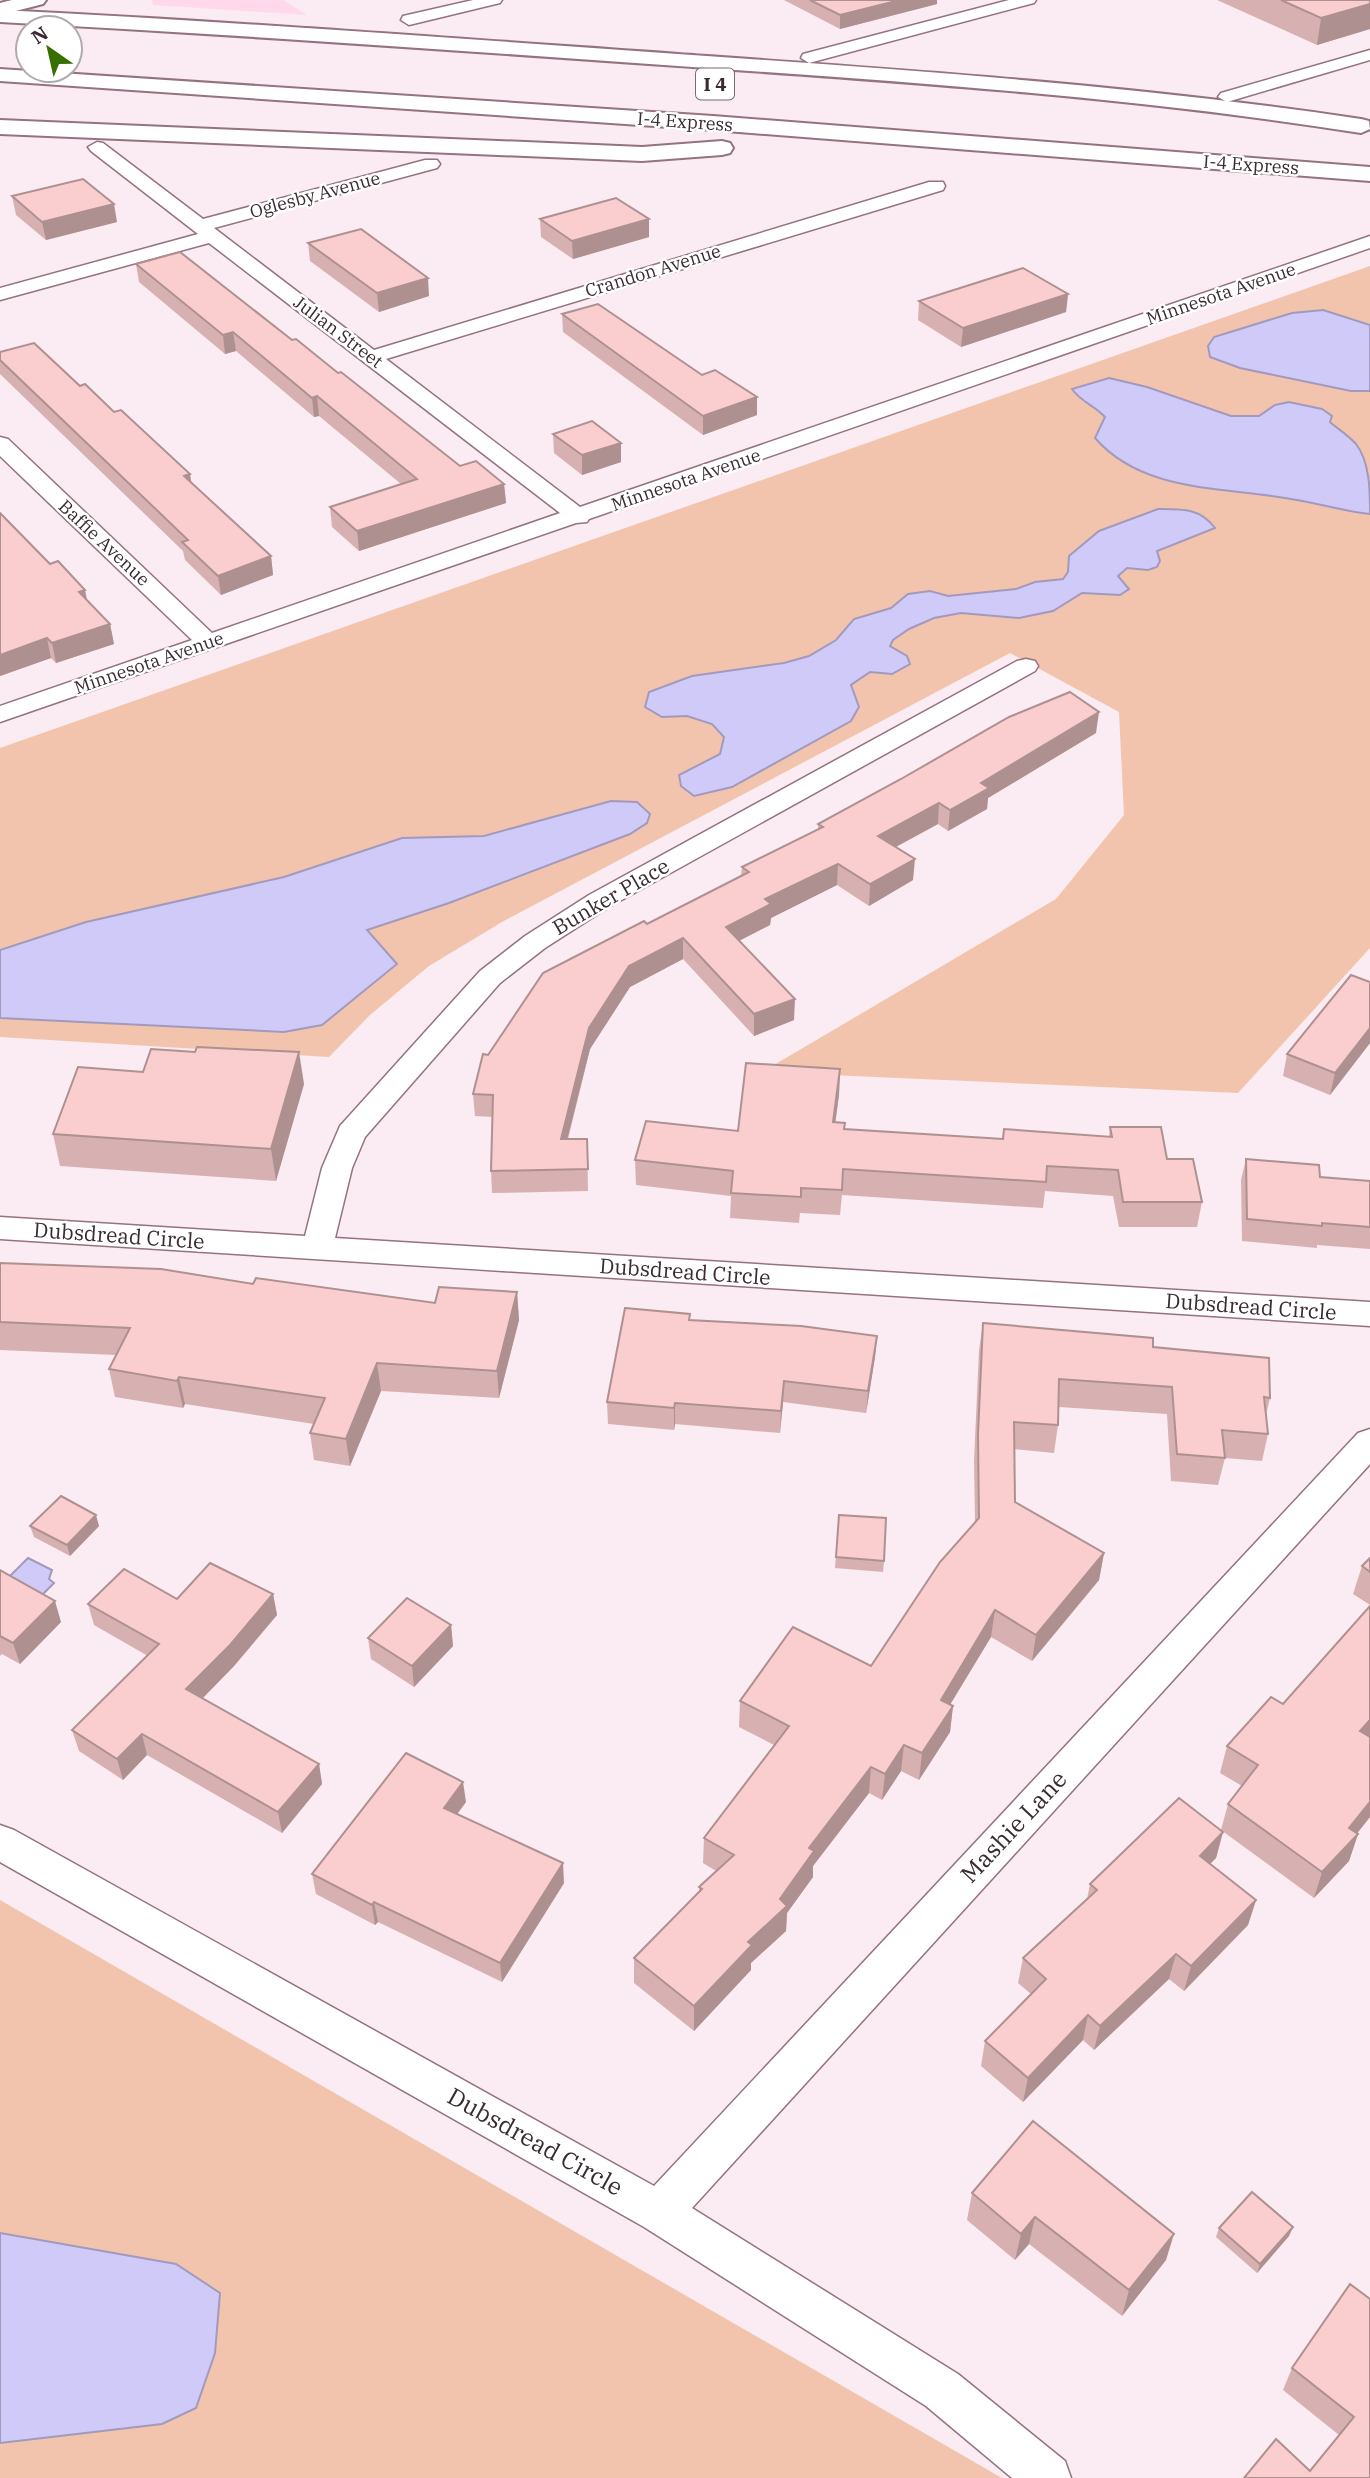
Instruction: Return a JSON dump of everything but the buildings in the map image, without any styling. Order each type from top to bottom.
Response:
[{"type":"main road","points":[[0,9],[36,0]]},
{"type":"main road","points":[[114,3],[142,15],[236,31]]},
{"type":"main road","points":[[0,16],[364,37],[1059,90],[1279,112],[1365,127]]},
{"type":"main road","name":"I-4 Express","points":[[84,64],[1370,154]]},
{"type":"main road","name":"I-4 Express","points":[[0,75],[713,123],[1370,174]]},
{"type":"main road","points":[[889,95],[1365,127]]},
{"type":"main road","points":[[245,116],[748,150]]},
{"type":"main road","points":[[0,127],[642,153],[722,148]]},
{"type":"main road","points":[[1329,193],[1370,196]]},
{"type":"street","points":[[409,20],[494,0]]},
{"type":"street","points":[[809,58],[1028,0]]},
{"type":"street","points":[[1227,97],[1370,55]]},
{"type":"street","name":"Julian Street","points":[[97,147],[579,517]]},
{"type":"street","name":"Oglesby Avenue","points":[[0,294],[431,164]]},
{"type":"street","name":"Crandon Avenue","points":[[371,357],[936,186]]},
{"type":"street","name":"Minnesota Avenue","points":[[0,714],[579,517],[1370,242]]},
{"type":"street","name":"Baffie Avenue","points":[[0,444],[208,642]]},
{"type":"street","name":"Bunker Place","points":[[317,1249],[337,1168],[351,1133],[489,977],[535,942],[599,901],[1026,666]]},
{"type":"street","name":"Dubsdread Circle","points":[[0,1228],[1370,1314]]},
{"type":"street","name":"Mashie Lane","points":[[659,2212],[1370,1442]]},
{"type":"street","name":"Dubsdread Circle","points":[[0,1842],[659,2212],[942,2390],[1048,2478]]},
{"type":"shaded area","points":[[152,0],[283,0],[307,15],[153,5]]},
{"type":"shaded area","points":[[1370,266],[1370,948],[1238,1093],[762,1072],[1056,899],[1124,815],[1119,712],[1010,653],[502,922],[429,966],[370,1015],[329,1057],[0,1037],[0,748]]},
{"type":"shaded area","points":[[1323,310],[1370,325],[1370,391],[1351,391],[1240,368],[1210,357],[1208,346],[1214,337],[1292,313]]},
{"type":"shaded area","points":[[1109,378],[1147,387],[1231,416],[1259,416],[1275,405],[1289,402],[1322,409],[1332,416],[1330,422],[1361,451],[1368,477],[1370,514],[1260,494],[1183,484],[1135,469],[1114,456],[1095,438],[1105,417],[1072,389]]},
{"type":"shaded area","points":[[1158,509],[1197,513],[1215,528],[1157,551],[1160,561],[1157,567],[1148,570],[1127,568],[1118,576],[1129,589],[1120,595],[1082,593],[1053,611],[1019,618],[961,613],[934,618],[909,629],[893,640],[890,646],[907,656],[910,664],[892,674],[870,672],[851,685],[859,707],[851,721],[732,787],[694,796],[681,786],[679,775],[720,754],[724,737],[712,724],[687,716],[662,717],[645,707],[649,692],[692,676],[784,663],[809,656],[836,640],[854,619],[891,608],[908,594],[930,591],[948,596],[1016,589],[1035,582],[1063,579],[1068,572],[1069,556],[1099,531]]},
{"type":"shaded area","points":[[611,801],[637,802],[650,814],[647,823],[630,834],[449,903],[367,930],[397,964],[322,1025],[284,1032],[0,1018],[0,950],[86,922],[284,877],[402,838],[484,836]]},
{"type":"shaded area","points":[[28,1558],[52,1570],[49,1579],[54,1583],[41,1596],[6,1580]]},
{"type":"shaded area","points":[[0,1900],[1002,2478],[0,2478]]},
{"type":"shaded area","points":[[0,2233],[176,2264],[220,2293],[215,2353],[196,2408],[162,2424],[0,2443]]}]
